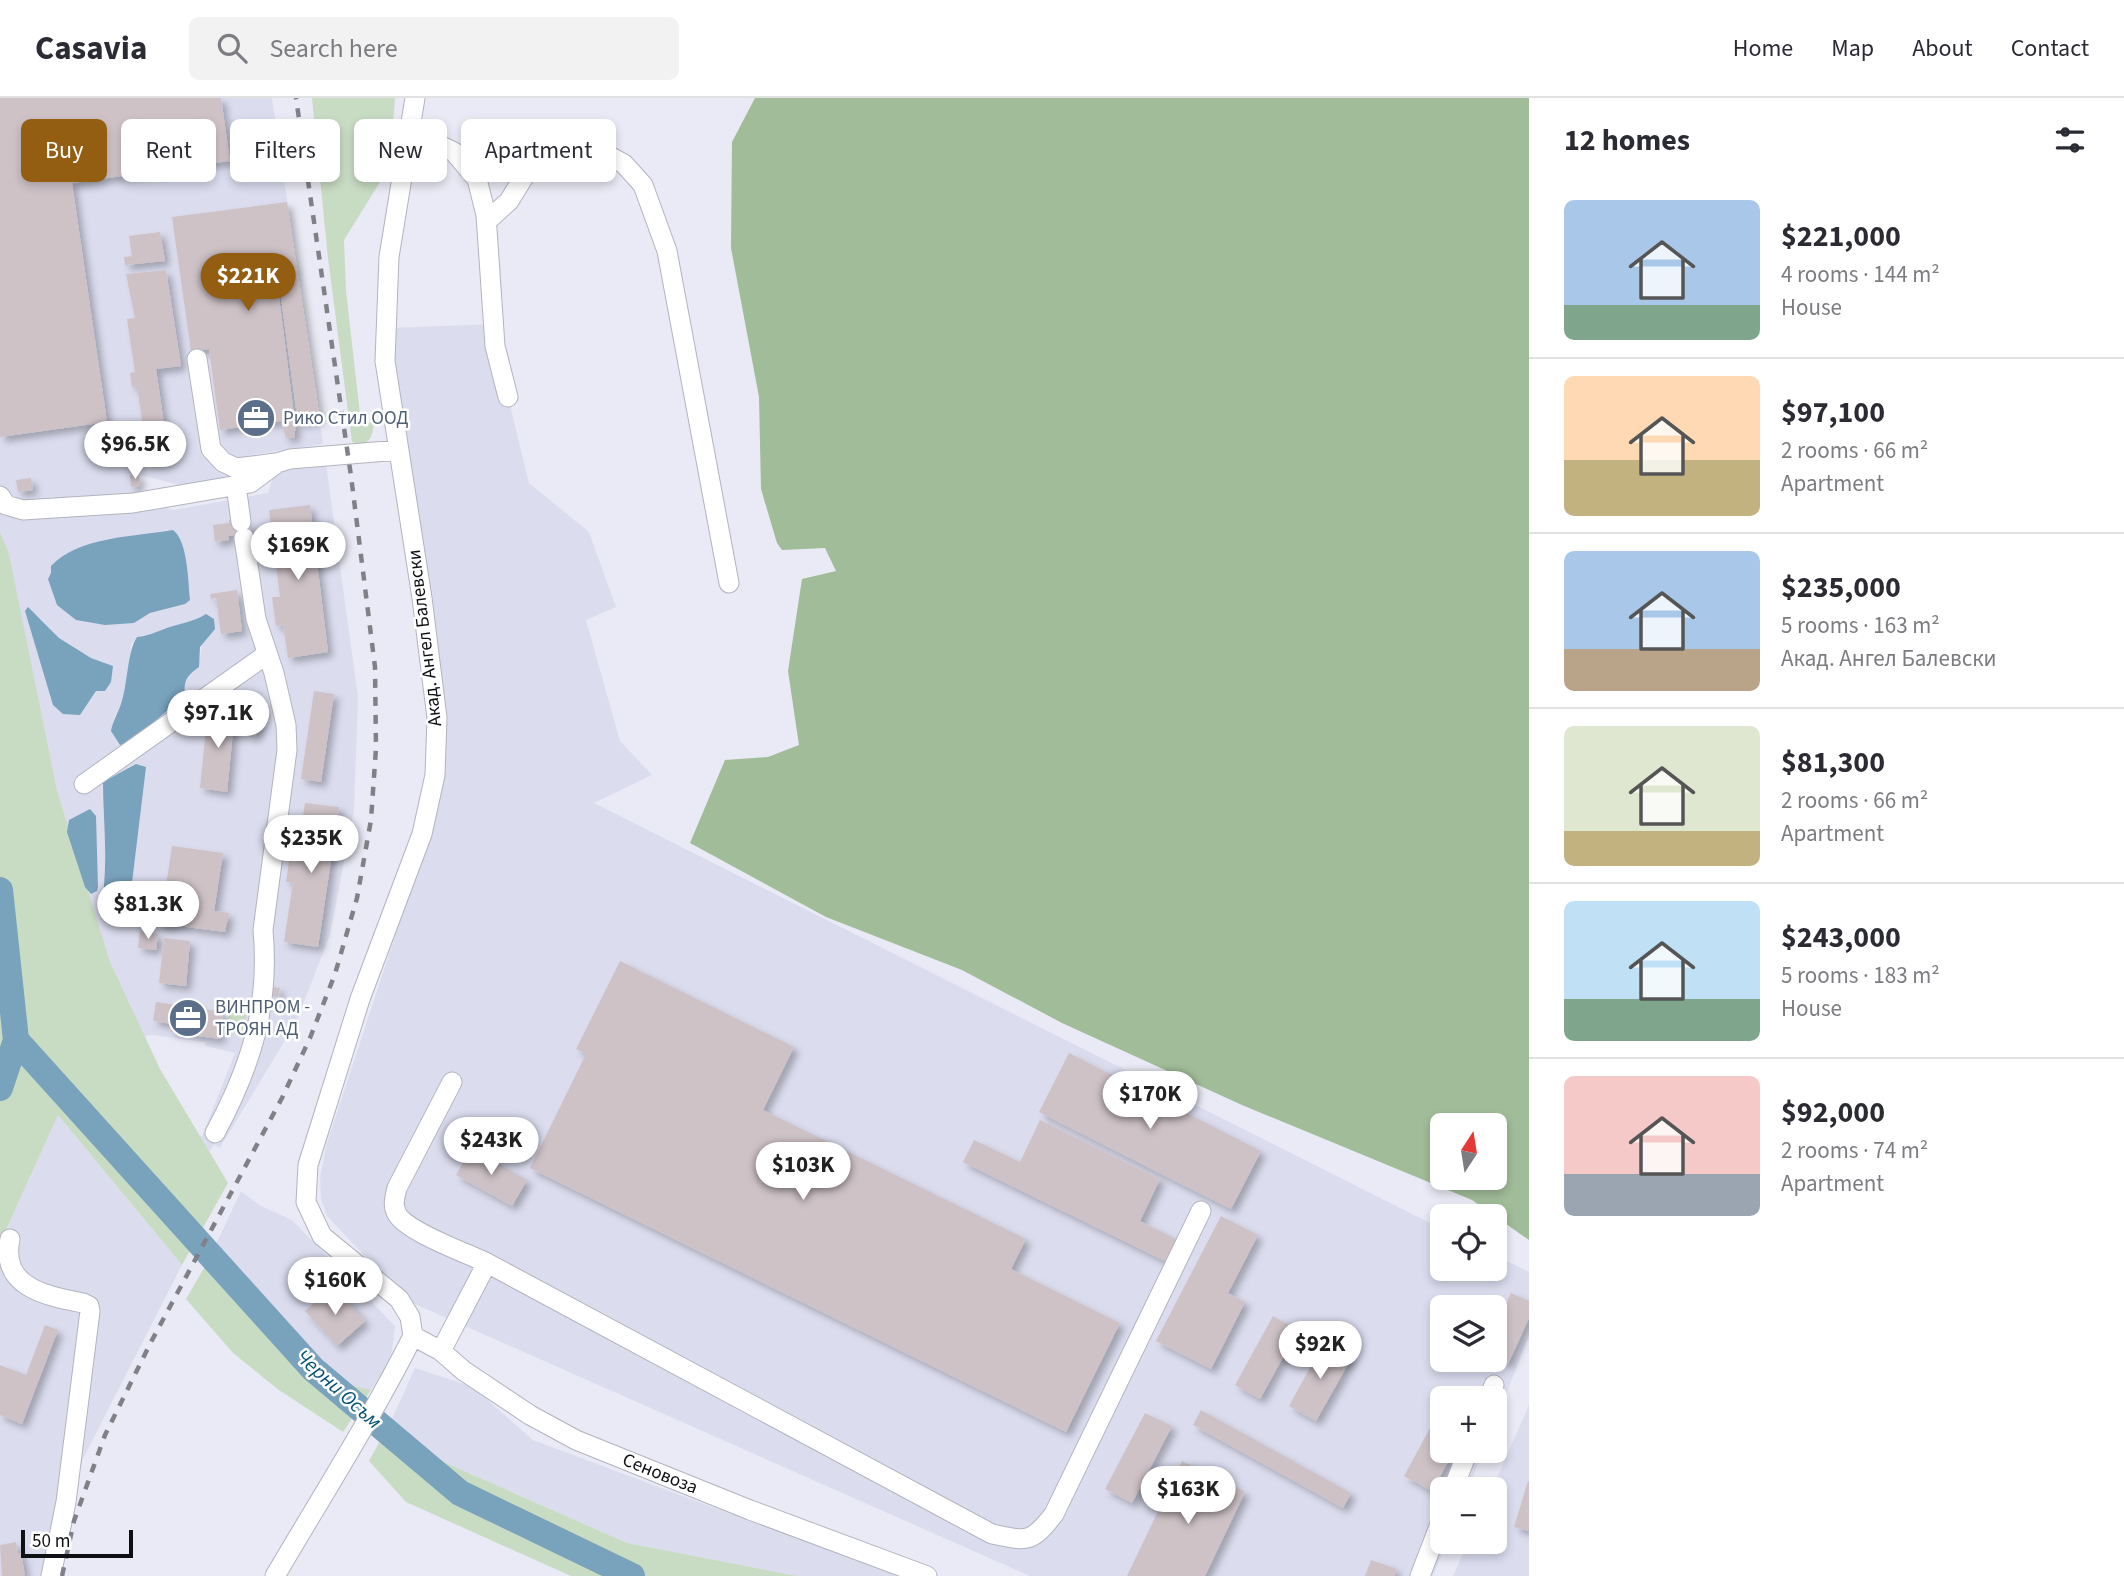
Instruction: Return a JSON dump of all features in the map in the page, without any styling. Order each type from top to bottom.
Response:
[{"type":"street","name":"Акад. Ангел Балевски","points":[[412,119],[415,98]]},
{"type":"street","points":[[447,149],[454,152],[477,179],[487,220],[495,346],[508,397]]},
{"type":"street","points":[[487,220],[509,201],[533,162],[602,152],[624,164],[643,186],[667,251],[729,583]]},
{"type":"street","name":"Акад. Ангел Балевски","points":[[402,182],[390,257],[385,361],[437,718],[435,775],[422,835],[360,999],[308,1165],[306,1202],[322,1236],[399,1299],[410,1317],[412,1336]]},
{"type":"street","points":[[197,359],[211,449],[223,462],[236,468],[308,457],[399,450]]},
{"type":"street","points":[[0,496],[6,505],[23,510],[133,503],[250,484],[277,463]]},
{"type":"street","points":[[215,1133],[253,1050],[266,959],[263,930],[287,750],[286,725],[274,673],[256,620],[236,485]]},
{"type":"street","points":[[84,784],[267,654]]},
{"type":"street","points":[[452,1082],[397,1188],[393,1205],[397,1215],[408,1226],[487,1263],[992,1534],[1021,1540],[1039,1534],[1054,1514],[1201,1211]]},
{"type":"street","points":[[10,1239],[6,1258],[8,1268],[21,1283],[37,1292],[83,1303],[89,1306],[90,1311],[66,1502],[51,1576]]},
{"type":"street","points":[[441,1351],[487,1263]]},
{"type":"street","points":[[275,1576],[383,1394],[412,1336]]},
{"type":"street","name":"Сеновоза","points":[[412,1336],[441,1351],[464,1371],[530,1415],[576,1440],[750,1510],[927,1576]]},
{"type":"street","points":[[1420,1576],[1430,1550]]},
{"type":"shaded area","points":[[0,98],[272,98],[275,119],[230,119],[230,182],[284,182],[323,444],[245,456],[246,476],[184,486],[139,475],[141,492],[132,494],[133,513],[167,508],[173,510],[268,493],[272,480],[282,471],[326,464],[358,697],[354,810],[330,935],[296,1022],[220,1148],[214,1145],[204,1158],[129,1029],[61,843],[0,565]],"holes":[[[51,573],[185,604],[150,613],[134,623],[48,579]],[[206,614],[200,658],[184,685],[114,719],[121,705],[129,673],[131,645],[137,637],[195,621]],[[39,617],[59,638],[91,658],[113,666],[80,715]],[[152,1035],[205,1042],[206,1046],[235,1053],[202,1136],[193,1136],[140,1037]]]},
{"type":"shaded area","points":[[493,324],[529,483],[589,532],[616,607],[586,620],[620,741],[652,775],[594,803],[1430,1223],[1430,1281],[1507,1281],[1507,1261],[1529,1272],[1529,1336],[1507,1392],[1507,1386],[1430,1386],[1430,1463],[1478,1463],[1473,1477],[1430,1477],[1430,1554],[1442,1554],[1433,1576],[1030,1576],[406,1300],[327,1216],[321,1199],[320,1177],[327,1143],[413,881],[442,783],[436,633],[395,420],[389,328]]},
{"type":"shaded area","points":[[58,1115],[182,1265],[66,1492],[52,1576],[0,1576],[0,1243]]},
{"type":"shaded area","points":[[241,1191],[259,1205],[292,1220],[395,1326],[391,1359],[371,1390],[339,1382],[256,1324],[207,1263]]},
{"type":"shaded area","points":[[415,1368],[473,1387],[533,1440],[897,1576],[797,1576],[627,1543],[439,1460],[390,1423]]},
{"type":"shaded area","points":[[1529,1405],[1529,1576],[1453,1576],[1463,1554],[1507,1554],[1507,1477],[1497,1477],[1503,1463],[1507,1463],[1507,1455]]},
{"type":"green space","points":[[312,98],[395,98],[393,119],[354,119],[354,182],[380,182],[344,240],[346,291],[361,423],[374,422],[371,437],[362,444],[352,442],[320,182],[340,182],[340,119],[314,119]]},
{"type":"green space","points":[[755,98],[1529,98],[1529,1240],[1507,1225],[1507,1204],[1478,1204],[1448,1190],[1507,1190],[1507,1113],[1430,1113],[1430,1183],[1242,1105],[1062,1023],[962,970],[826,917],[690,843],[725,760],[768,757],[799,745],[788,671],[802,579],[836,571],[825,548],[782,550],[777,543],[761,489],[759,397],[731,248],[732,142]]},
{"type":"green space","points":[[0,532],[9,554],[57,791],[110,962],[160,1069],[228,1183],[182,1265],[58,1115],[0,1243]]},
{"type":"green space","points":[[229,1012],[247,1013],[242,1032],[227,1031]]},
{"type":"green space","points":[[207,1263],[256,1324],[339,1382],[371,1390],[343,1432],[279,1390],[233,1353],[186,1299]]},
{"type":"green space","points":[[390,1423],[439,1460],[627,1543],[797,1576],[571,1576],[406,1502],[369,1461]]},
{"type":"water","points":[[173,530],[182,543],[186,562],[190,600],[185,604],[150,613],[134,623],[105,625],[76,620],[57,605],[48,579],[51,566],[63,556],[108,539]]},
{"type":"water","points":[[28,607],[59,638],[91,658],[113,666],[111,682],[105,691],[96,691],[80,715],[63,714],[53,705],[25,611]]},
{"type":"water","points":[[206,614],[214,619],[215,629],[200,647],[199,667],[187,678],[185,695],[131,742],[120,745],[111,731],[123,696],[131,651],[137,637]]},
{"type":"water","points":[[136,764],[146,767],[131,891],[121,904],[108,911],[104,894],[103,782]]},
{"type":"water","points":[[90,809],[96,816],[98,887],[97,891],[91,894],[85,887],[67,832],[69,820]]},
{"type":"building","points":[[0,98],[221,98],[230,161],[216,163],[216,119],[121,119],[121,176],[107,178],[107,119],[21,119],[21,182],[79,182],[72,183],[107,422],[0,437]]},
{"type":"building","points":[[287,202],[320,420],[298,423],[279,297],[295,437],[286,438],[281,421],[220,430],[209,349],[191,351],[172,217]]},
{"type":"building","points":[[160,232],[165,261],[125,265],[124,257],[132,256],[129,236]]},
{"type":"building","points":[[166,270],[181,366],[156,369],[169,458],[148,461],[137,386],[132,387],[130,373],[135,372],[127,319],[135,318],[126,274]]},
{"type":"building","points":[[139,475],[140,486],[131,487],[130,476]]},
{"type":"building","points":[[31,478],[33,490],[18,492],[16,480]]},
{"type":"building","points":[[310,505],[328,652],[288,658],[283,625],[276,626],[272,597],[280,597],[269,510]]},
{"type":"building","points":[[229,520],[249,521],[251,537],[228,536],[229,540],[215,542],[213,525],[229,523]]},
{"type":"building","points":[[237,590],[242,631],[221,634],[216,598],[211,599],[210,594]]},
{"type":"building","points":[[314,691],[334,694],[321,782],[301,779]]},
{"type":"building","points":[[253,706],[264,708],[263,713],[260,712],[258,733],[255,737],[249,737]]},
{"type":"building","points":[[208,707],[235,711],[227,792],[200,788]]},
{"type":"building","points":[[305,803],[339,807],[318,947],[284,942],[293,882],[286,882],[289,861],[296,862]]},
{"type":"building","points":[[172,846],[223,853],[214,911],[229,913],[225,932],[156,925],[161,885],[166,886]]},
{"type":"building","points":[[140,931],[158,934],[156,950],[138,948]]},
{"type":"building","points":[[164,938],[190,941],[186,986],[159,983]]},
{"type":"building","points":[[620,961],[794,1047],[763,1110],[1026,1239],[1011,1269],[1120,1323],[1066,1432],[530,1168],[586,1054],[576,1049]]},
{"type":"building","points":[[273,987],[280,988],[278,997],[272,996]]},
{"type":"building","name":"ВИНПРОМ - ТРОЯН АД","points":[[156,1002],[223,1012],[220,1039],[170,1032],[172,1024],[153,1021]]},
{"type":"building","points":[[1069,1053],[1261,1151],[1231,1209],[1039,1112]]},
{"type":"building","points":[[1040,1120],[1160,1179],[1140,1221],[1180,1241],[1169,1263],[963,1162],[974,1140],[1020,1162]]},
{"type":"building","points":[[471,1148],[527,1180],[512,1206],[456,1175]]},
{"type":"building","points":[[1221,1216],[1258,1235],[1228,1293],[1245,1302],[1211,1369],[1156,1341]]},
{"type":"building","points":[[328,1291],[336,1300],[342,1295],[365,1321],[337,1346],[305,1311]]},
{"type":"building","points":[[1511,1293],[1529,1301],[1529,1318],[1508,1364],[1507,1364],[1507,1301]]},
{"type":"building","points":[[1273,1316],[1298,1330],[1260,1399],[1235,1385]]},
{"type":"building","points":[[45,1325],[58,1330],[22,1424],[0,1415],[0,1365],[26,1375]]},
{"type":"building","points":[[1324,1342],[1352,1357],[1316,1421],[1289,1406]]},
{"type":"building","points":[[1201,1410],[1351,1493],[1343,1508],[1193,1425]]},
{"type":"building","points":[[1145,1413],[1172,1426],[1132,1503],[1105,1489]]},
{"type":"building","points":[[1430,1428],[1430,1463],[1447,1463],[1440,1477],[1430,1477],[1430,1490],[1404,1476]]},
{"type":"building","points":[[1182,1461],[1245,1492],[1205,1576],[1127,1576]]},
{"type":"building","points":[[1529,1482],[1529,1531],[1514,1527]]},
{"type":"building","points":[[16,1542],[25,1576],[2,1576],[0,1545]]},
{"type":"building","points":[[1371,1560],[1397,1569],[1394,1576],[1365,1576]]},
{"type":"waterway","points":[[0,890],[16,1040],[0,1088]]},
{"type":"waterway","name":"Черни Осъм","points":[[16,1040],[313,1369],[460,1493],[632,1576]]},
{"type":"railway","points":[[62,1576],[74,1521],[105,1435],[151,1342],[282,1098],[310,1038],[335,974],[357,898],[371,820],[376,748],[375,667],[351,476],[296,98]]},
{"type":"place","name":"Рико Стил ООД","points":[[256,418]]},
{"type":"place","name":"ВИНПРОМ - ТРОЯН АД","points":[[188,1018]]}]
